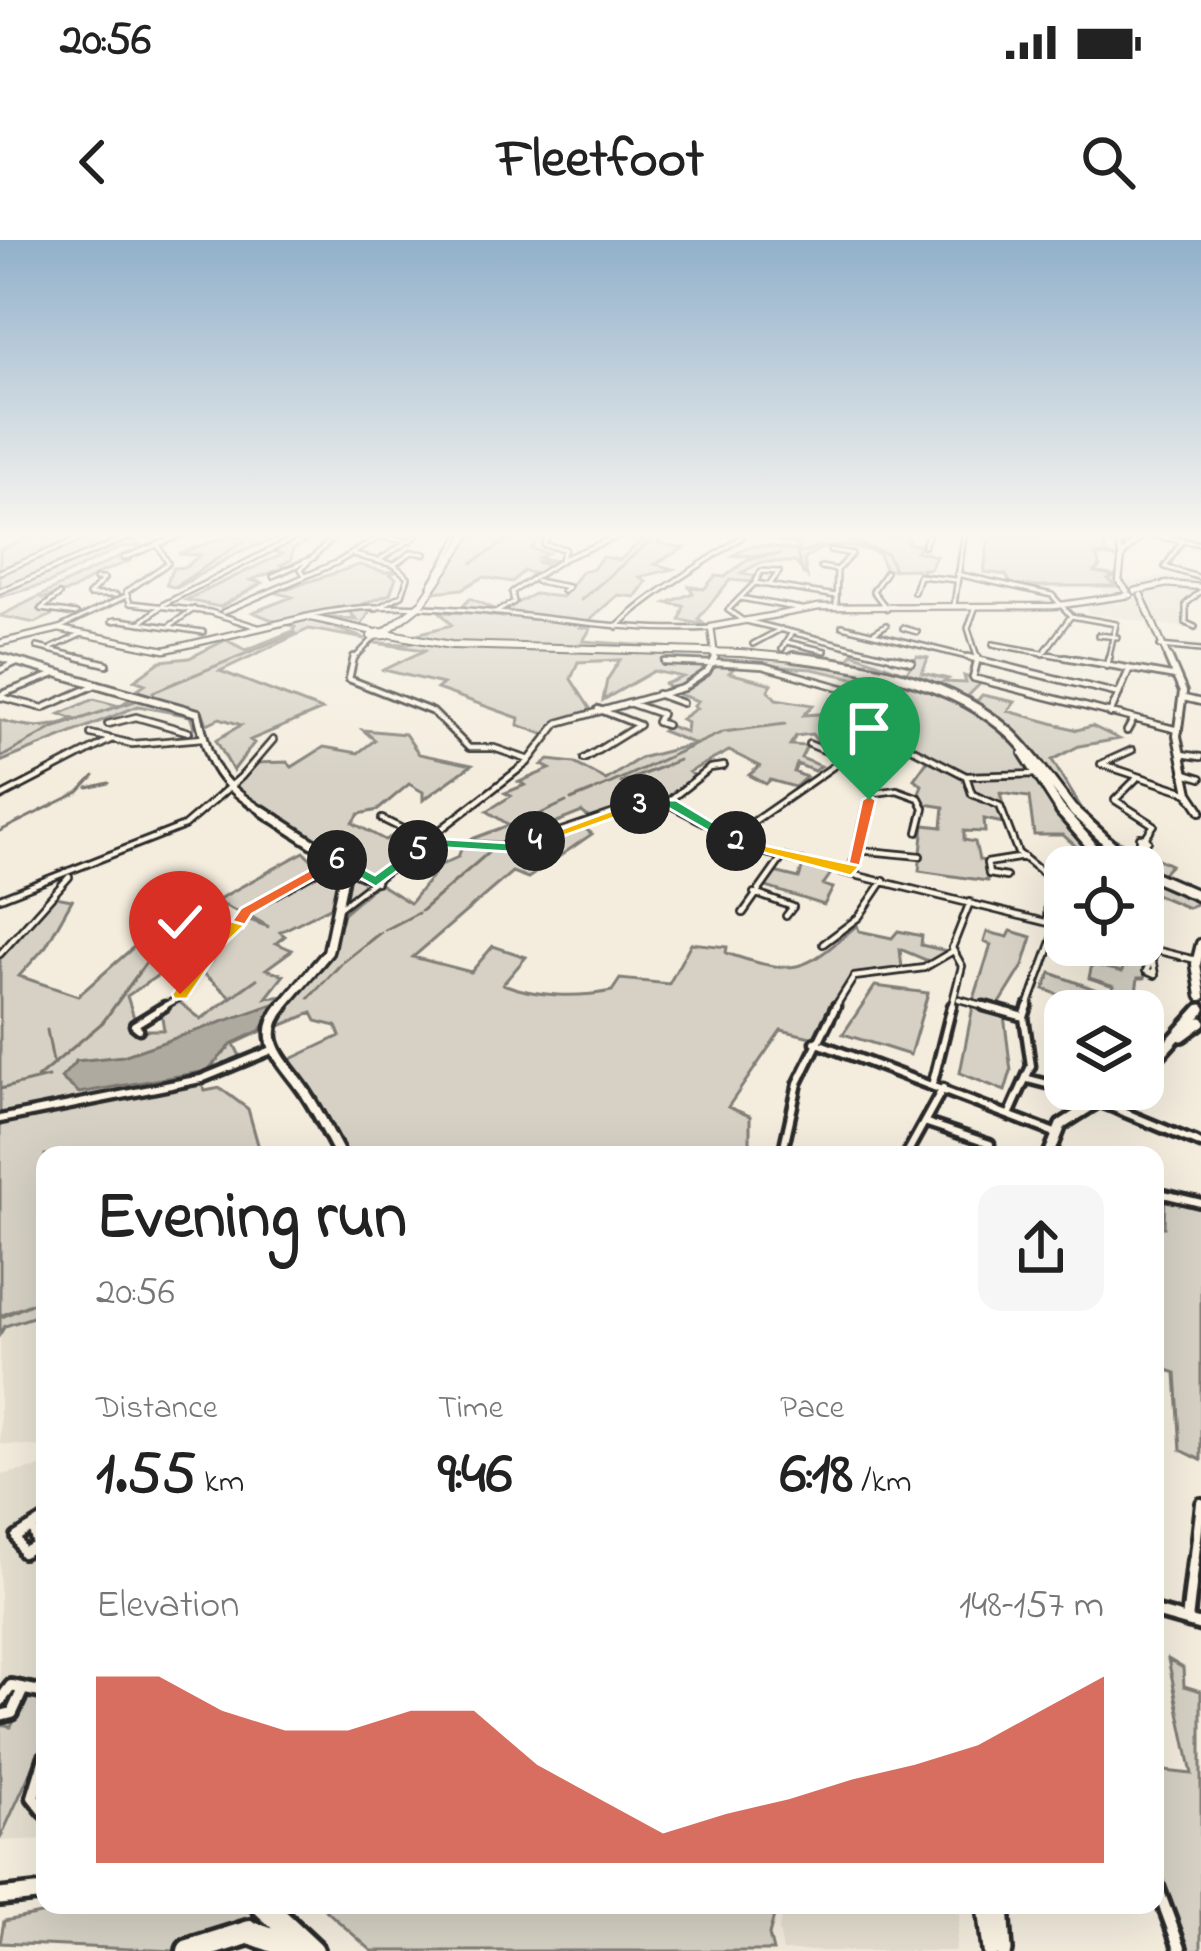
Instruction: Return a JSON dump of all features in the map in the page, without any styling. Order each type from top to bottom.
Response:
[{"type":"highway","points":[[273,1914],[312,1951]]},
{"type":"highway","points":[[189,1951],[250,1932],[302,1951]]},
{"type":"main road","points":[[385,632],[408,616]]},
{"type":"main road","points":[[385,632],[405,638],[715,660],[851,665],[907,679],[968,703],[1023,742],[1083,828],[1107,846]]},
{"type":"main road","points":[[385,632],[500,650],[841,667],[924,688],[1000,728],[1039,774],[1075,830],[1095,846]]},
{"type":"main road","points":[[1164,884],[1201,900]]},
{"type":"street","points":[[0,644],[53,630],[79,616]]},
{"type":"street","points":[[140,623],[149,616]]},
{"type":"street","points":[[168,627],[184,616]]},
{"type":"street","points":[[225,616],[261,628]]},
{"type":"street","points":[[53,630],[165,650],[309,616]]},
{"type":"street","points":[[499,616],[615,629],[711,628],[755,616]]},
{"type":"street","points":[[615,629],[630,616]]},
{"type":"street","points":[[737,616],[912,662]]},
{"type":"street","points":[[971,616],[968,628],[977,659],[971,675],[1178,730]]},
{"type":"street","points":[[1043,654],[1071,616],[1116,624],[1117,637],[1107,666]]},
{"type":"street","points":[[1146,616],[1184,698],[1178,730],[1181,754],[1189,793],[1201,811]]},
{"type":"street","points":[[1160,646],[1198,650],[1193,618],[1185,616]]},
{"type":"street","points":[[304,617],[385,632]]},
{"type":"street","points":[[121,620],[203,632]]},
{"type":"street","points":[[852,645],[886,625]]},
{"type":"street","points":[[842,626],[1119,694]]},
{"type":"street","points":[[711,628],[715,660]]},
{"type":"street","points":[[753,644],[781,629]]},
{"type":"street","points":[[897,639],[905,629],[917,632]]},
{"type":"street","points":[[385,632],[356,652],[349,679],[434,712],[467,747],[490,747],[529,760]]},
{"type":"street","points":[[782,649],[792,632]]},
{"type":"street","points":[[49,650],[82,634]]},
{"type":"street","points":[[1098,635],[1117,637]]},
{"type":"street","points":[[787,642],[825,651]]},
{"type":"street","points":[[1004,646],[1176,677]]},
{"type":"street","points":[[37,647],[107,664]]},
{"type":"street","points":[[0,657],[198,713],[210,765],[228,790],[340,858],[347,869],[376,882]]},
{"type":"street","points":[[340,907],[529,760],[558,723],[687,686],[715,660]]},
{"type":"street","points":[[665,662],[715,660],[761,666],[868,695],[877,691]]},
{"type":"street","points":[[0,670],[17,662]]},
{"type":"street","points":[[1110,714],[1130,670]]},
{"type":"street","points":[[0,696],[58,673]]},
{"type":"street","points":[[0,696],[43,708],[99,683]]},
{"type":"street","points":[[657,694],[682,703]]},
{"type":"street","points":[[1184,698],[1201,702]]},
{"type":"street","points":[[624,701],[661,714],[657,722],[666,725]]},
{"type":"street","points":[[584,759],[639,725],[598,710]]},
{"type":"street","points":[[125,723],[136,717],[189,731]]},
{"type":"street","points":[[1127,731],[1132,720]]},
{"type":"street","points":[[108,724],[134,726]]},
{"type":"street","points":[[889,726],[896,731],[892,738],[966,776],[1039,774]]},
{"type":"street","points":[[158,740],[174,727]]},
{"type":"street","points":[[91,734],[112,740],[203,738]]},
{"type":"street","points":[[0,797],[112,740]]},
{"type":"street","points":[[0,898],[176,830],[228,790],[273,740]]},
{"type":"street","points":[[809,744],[843,758]]},
{"type":"street","points":[[730,838],[843,758],[876,747]]},
{"type":"street","points":[[1132,749],[1101,764],[1189,793]]},
{"type":"street","points":[[1181,754],[1201,757]]},
{"type":"street","points":[[382,818],[429,842],[520,847],[635,806],[667,802],[710,768],[724,766]]},
{"type":"street","points":[[1185,772],[1201,778]]},
{"type":"street","points":[[966,776],[972,794],[1000,806],[1024,857],[1044,876]]},
{"type":"street","points":[[1136,778],[1115,800],[1153,824],[1145,838]]},
{"type":"street","points":[[851,872],[869,800],[880,791],[903,791],[919,798],[924,808],[918,832]]},
{"type":"street","points":[[667,802],[730,838],[782,857],[1044,921]]},
{"type":"street","points":[[858,850],[920,856]]},
{"type":"street","points":[[743,913],[782,857]]},
{"type":"street","points":[[1006,877],[989,874],[987,863],[1024,857]]},
{"type":"street","points":[[140,1029],[134,1025],[139,1020],[177,999],[246,911],[340,858]]},
{"type":"street","points":[[335,1146],[303,1089],[272,1050],[273,1018],[328,952],[347,869]]},
{"type":"street","points":[[0,953],[71,874]]},
{"type":"street","points":[[823,944],[860,917],[884,880]]},
{"type":"street","points":[[754,893],[794,907],[786,916]]},
{"type":"street","points":[[783,1146],[790,1097],[815,1042],[854,977],[924,968],[953,951],[970,902]]},
{"type":"street","points":[[1201,944],[1196,960],[1201,996]]},
{"type":"street","points":[[953,951],[962,962],[952,997],[1024,1017]]},
{"type":"street","points":[[1164,953],[1196,960]]},
{"type":"street","points":[[1009,1115],[1032,1057],[1024,1017],[1047,966]]},
{"type":"street","points":[[933,1084],[957,999]]},
{"type":"street","points":[[1164,1051],[1201,1009]]},
{"type":"street","points":[[1177,1038],[1201,1022]]},
{"type":"street","points":[[815,1042],[1055,1133]]},
{"type":"street","points":[[0,1119],[201,1079],[272,1050]]},
{"type":"street","points":[[1027,1078],[1044,1082]]},
{"type":"street","points":[[911,1146],[943,1088]]},
{"type":"street","points":[[1051,1146],[1055,1133],[1084,1110]]},
{"type":"street","points":[[1118,1110],[1201,1144]]},
{"type":"street","points":[[924,1122],[990,1144]]},
{"type":"street","points":[[1164,1194],[1201,1203]]},
{"type":"street","points":[[1187,1622],[1201,1503]]},
{"type":"street","points":[[32,1527],[36,1525]]},
{"type":"street","points":[[1164,1615],[1201,1625]]},
{"type":"street","points":[[0,1701],[6,1689],[36,1691]]},
{"type":"street","points":[[0,1716],[11,1713],[22,1689]]},
{"type":"street","points":[[0,1897],[36,1893]]},
{"type":"street","points":[[1164,1906],[1180,1951]]},
{"type":"street","points":[[988,1914],[994,1951]]},
{"type":"street","points":[[994,1951],[1000,1914]]},
{"type":"shaded area","points":[[0,616],[50,616],[35,623]]},
{"type":"shaded area","points":[[262,616],[303,616],[277,622]]},
{"type":"shaded area","points":[[312,616],[357,620],[353,616],[367,616],[361,626]]},
{"type":"shaded area","points":[[444,616],[594,616],[581,627],[591,628],[583,641],[846,661],[853,653],[906,673],[917,656],[928,658],[922,673],[948,679],[943,682],[966,683],[964,676],[982,682],[968,696],[977,701],[982,695],[1015,702],[1008,711],[1077,730],[1092,726],[1119,739],[1079,746],[1052,760],[1094,829],[1130,846],[1075,846],[1063,835],[1034,835],[1029,797],[1000,793],[1008,824],[984,819],[985,832],[964,831],[964,840],[975,842],[979,860],[985,861],[987,881],[919,871],[924,825],[942,827],[944,807],[926,804],[918,795],[922,785],[914,779],[930,757],[913,748],[899,757],[891,745],[879,748],[851,740],[823,749],[812,734],[796,736],[790,745],[807,746],[801,758],[821,766],[814,771],[797,764],[794,772],[806,777],[795,787],[770,780],[766,784],[749,775],[760,766],[729,751],[689,772],[697,777],[666,801],[594,822],[582,812],[522,836],[535,846],[518,867],[522,871],[553,845],[541,839],[582,826],[592,834],[528,878],[512,872],[413,957],[471,972],[493,946],[526,957],[503,984],[529,992],[571,995],[612,991],[620,979],[669,984],[691,943],[727,947],[726,953],[769,965],[798,966],[824,953],[857,925],[859,931],[892,938],[898,931],[922,936],[921,945],[947,951],[933,963],[900,949],[902,969],[853,974],[815,1038],[781,1030],[728,1107],[750,1116],[750,1146],[340,1146],[324,1113],[285,1062],[340,1036],[336,1026],[316,1021],[312,1013],[275,1028],[277,1018],[332,951],[343,913],[378,883],[410,903],[441,865],[458,857],[464,842],[509,825],[487,811],[511,796],[505,793],[525,785],[519,782],[550,769],[542,765],[549,760],[574,763],[606,780],[640,758],[695,744],[662,731],[669,726],[686,732],[687,722],[681,719],[697,708],[693,706],[698,701],[672,692],[693,685],[716,665],[711,662],[684,687],[672,690],[665,684],[683,677],[654,671],[603,700],[607,680],[620,660],[578,662],[571,679],[591,710],[559,721],[546,735],[518,725],[519,718],[437,689],[443,684],[384,670],[425,650],[375,643],[409,644],[419,638],[409,636],[452,625]],"holes":[[[738,664],[812,669],[900,688],[893,695],[906,699],[860,711],[832,699],[832,713],[804,715],[813,705],[776,699],[768,690],[772,684],[729,673]]]},
{"type":"shaded area","points":[[681,616],[701,616],[698,619],[705,625],[680,620]]},
{"type":"shaded area","points":[[1106,616],[1184,616],[1191,629]]},
{"type":"shaded area","points":[[305,617],[366,639],[309,629],[220,671],[322,710],[250,740],[254,743],[233,771],[216,740],[241,725],[220,718],[207,724],[203,713],[136,690],[145,684],[134,680],[161,661],[189,658],[226,640],[246,650],[293,631],[295,627],[284,623]]},
{"type":"shaded area","points":[[138,694],[197,713],[198,737],[178,738],[194,727],[190,716],[138,706],[0,762],[0,720],[55,725],[74,719],[60,714],[94,699],[119,706]]},
{"type":"shaded area","points":[[363,730],[405,734],[419,754],[472,765],[423,800],[423,792],[409,784],[378,810],[359,814],[353,823],[385,840],[404,830],[430,845],[345,903],[350,873],[357,867],[231,788],[254,763],[287,762],[292,767],[324,747],[358,753],[375,740]]},
{"type":"shaded area","points":[[304,852],[321,869],[337,861],[342,866],[336,904],[280,932],[285,936],[276,943],[292,950],[266,969],[284,975],[266,998],[286,996],[266,1029],[234,1044],[242,1060],[201,1076],[0,1115],[0,957],[50,896],[72,900],[46,946],[19,976],[78,996],[195,893],[215,901]],"holes":[[[219,903],[240,913],[256,905],[247,914],[269,927],[247,919],[218,941],[172,920],[185,907],[209,909]],[[172,966],[193,974],[198,969],[231,997],[258,978],[201,1019],[178,1001],[161,1011],[164,1030],[138,1030],[127,996]]]},
{"type":"shaded area","points":[[803,866],[832,872],[823,885],[833,888],[824,905],[763,886],[774,872],[799,878]]},
{"type":"shaded area","points":[[1164,877],[1201,901],[1188,908],[1164,898]]},
{"type":"shaded area","points":[[1011,931],[1032,937],[1023,966],[997,1008],[973,1002],[991,945],[984,942],[987,932],[1008,937]]},
{"type":"shaded area","points":[[1092,966],[1122,972],[1123,966],[1148,966],[1144,978],[1138,978],[1136,990],[1112,990],[1114,986],[1089,978]]},
{"type":"shaded area","points":[[1051,973],[1097,990],[1046,990]]},
{"type":"shaded area","points":[[875,986],[928,993],[910,1055],[843,1034]]},
{"type":"shaded area","points":[[280,1002],[261,1030],[233,1043],[207,1071],[79,1093],[61,1078],[76,1061],[123,1056]]},
{"type":"shaded area","points":[[973,1006],[1004,1015],[1011,1071],[1005,1091],[960,1073]]},
{"type":"shaded area","points":[[200,1081],[205,1091],[220,1088],[248,1109],[258,1146],[36,1146],[36,1302],[0,1316],[0,1121]]},
{"type":"shaded area","points":[[1165,1198],[1201,1207],[1201,1460],[1181,1450],[1176,1373],[1164,1369]]},
{"type":"shaded area","points":[[36,1302],[36,1316],[5,1326],[0,1334],[0,1318]]},
{"type":"shaded area","points":[[36,1316],[36,1446],[0,1444],[0,1334],[5,1326]]},
{"type":"shaded area","points":[[36,1468],[36,1839],[0,1841],[0,1475]]},
{"type":"shaded area","points":[[1168,1659],[1183,1668],[1184,1686],[1201,1691],[1201,1951],[1189,1951],[1164,1880],[1164,1771],[1192,1774]]},
{"type":"shaded area","points":[[25,1697],[36,1699],[36,1760],[0,1839],[0,1725],[11,1727]]},
{"type":"shaded area","points":[[40,1914],[261,1914],[272,1921],[216,1928],[175,1951],[0,1943],[4,1921]]},
{"type":"shaded area","points":[[330,1914],[775,1914],[769,1935],[773,1951],[372,1951]]},
{"type":"shaded area","points":[[782,1914],[960,1914],[955,1951],[783,1951]]},
{"type":"waterway","points":[[153,692],[295,633]]},
{"type":"waterway","points":[[0,758],[53,728],[135,701]]},
{"type":"waterway","points":[[596,790],[723,732],[785,724]]},
{"type":"waterway","points":[[621,783],[679,760]]},
{"type":"waterway","points":[[0,831],[79,792],[94,776]]},
{"type":"waterway","points":[[88,788],[109,783]]},
{"type":"waterway","points":[[571,800],[593,791]]},
{"type":"waterway","points":[[538,815],[566,802]]},
{"type":"waterway","points":[[421,911],[489,852]]},
{"type":"waterway","points":[[37,1078],[103,1022],[181,914],[195,909]]},
{"type":"waterway","points":[[385,930],[418,913]]},
{"type":"waterway","points":[[343,962],[381,932]]},
{"type":"waterway","points":[[309,998],[341,964]]},
{"type":"waterway","points":[[47,1030],[53,1062]]},
{"type":"waterway","points":[[0,1089],[48,1077]]},
{"type":"route","points":[[180,994],[246,911],[340,858],[347,869],[376,882],[429,842],[520,847],[635,806],[661,802],[683,809],[754,849],[851,872],[869,800]]}]
